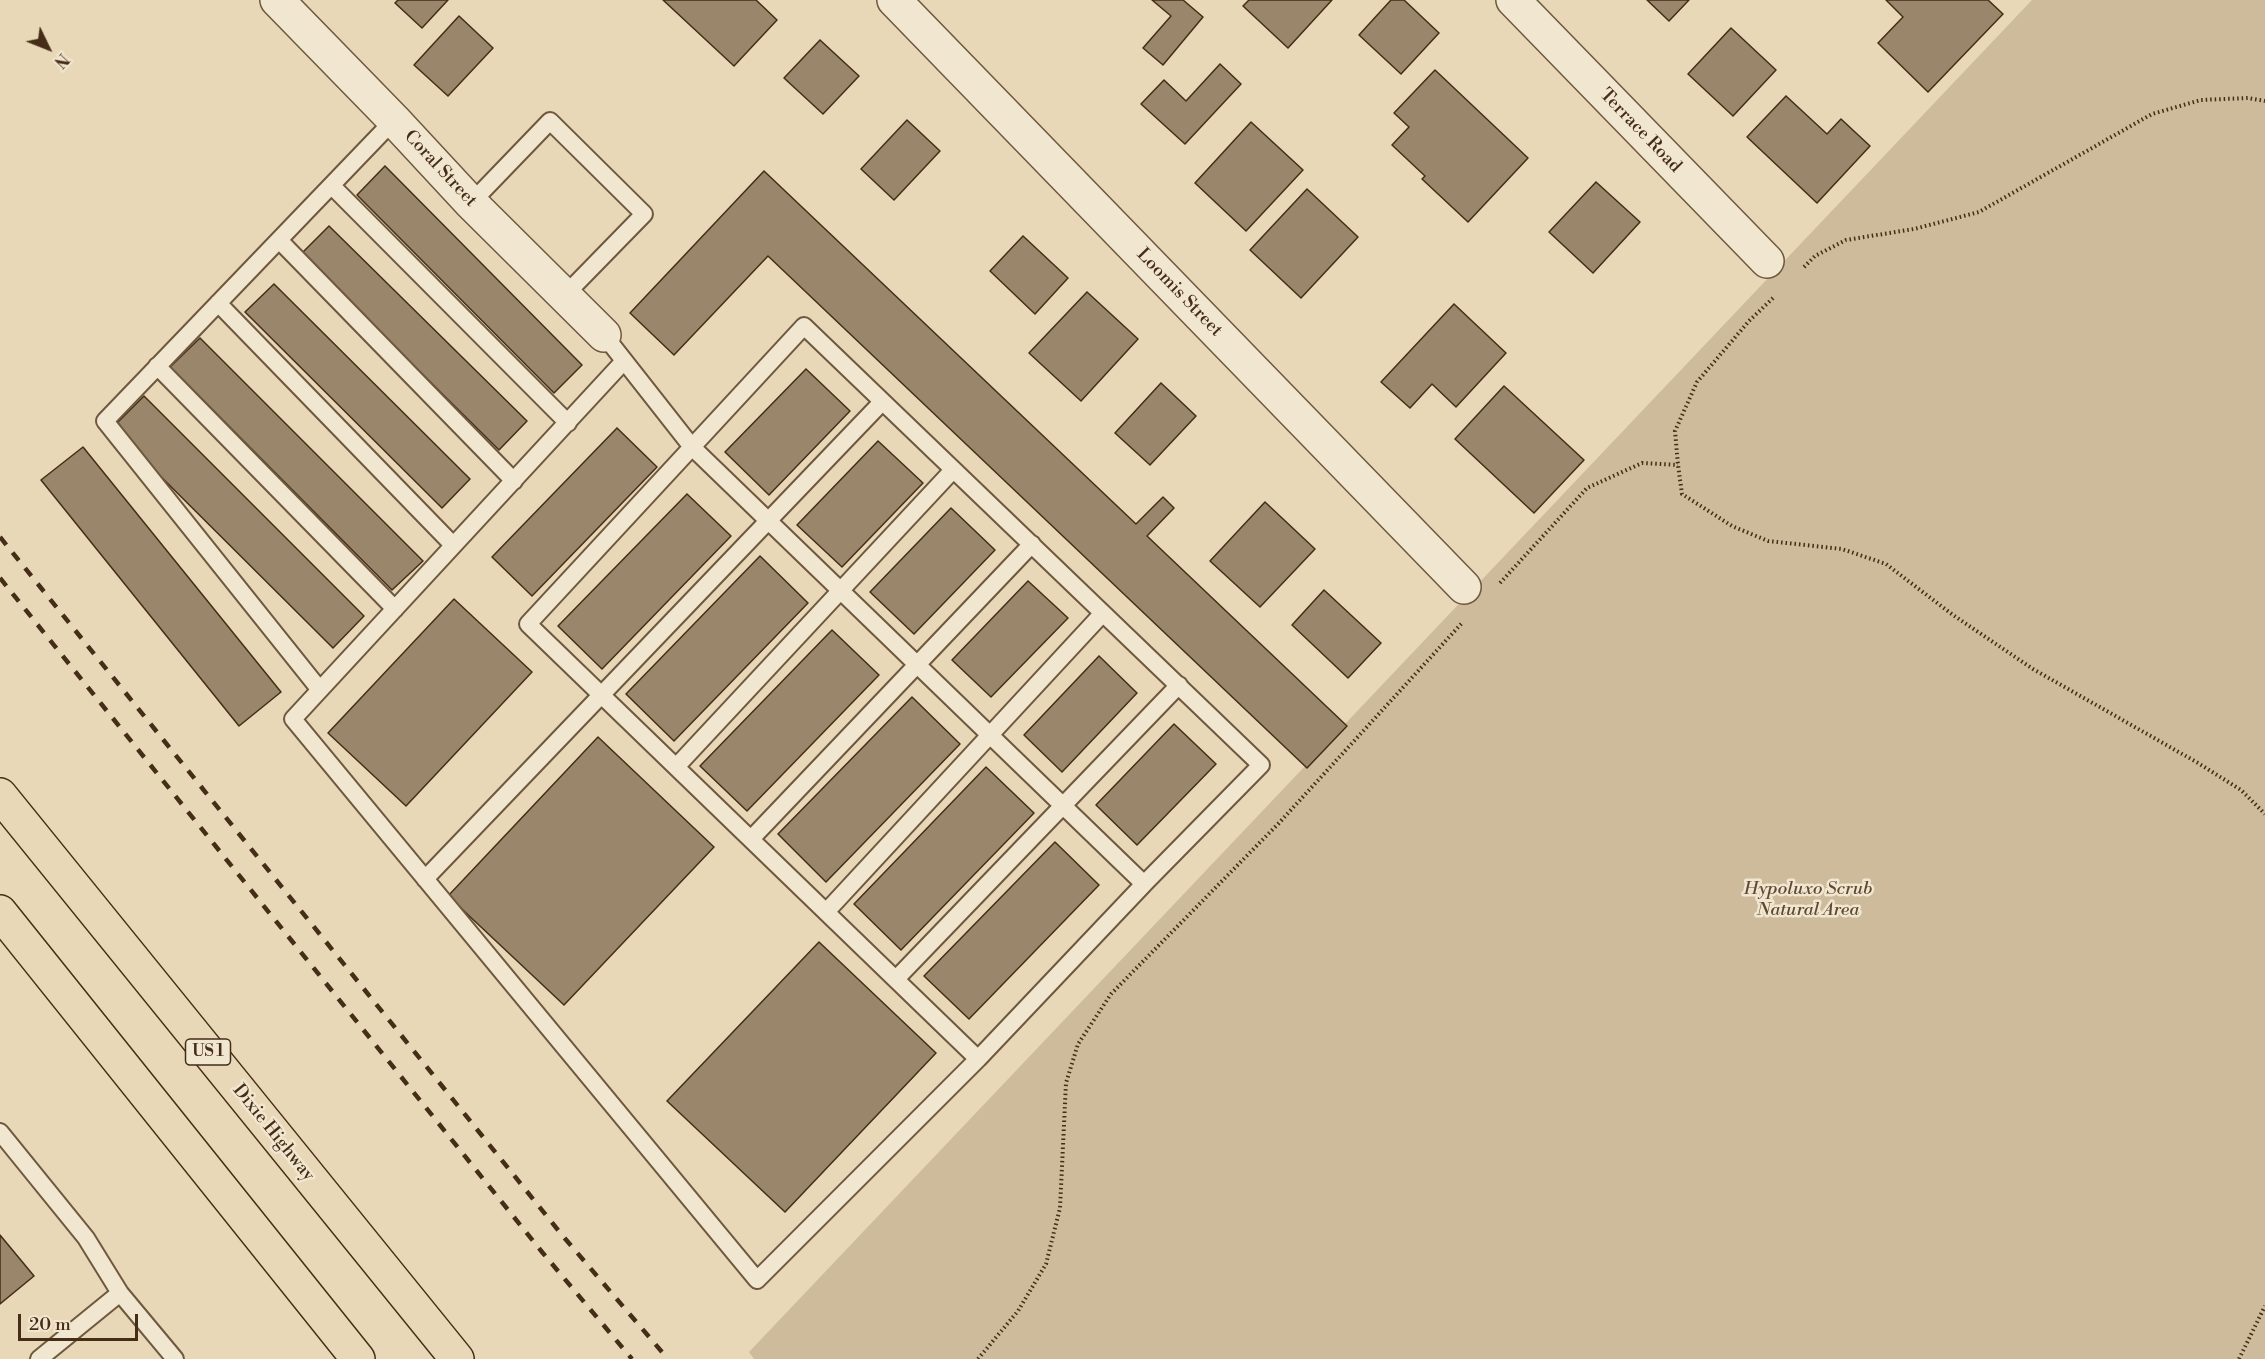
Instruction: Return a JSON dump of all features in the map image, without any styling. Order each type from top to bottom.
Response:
[{"type":"main road","name":"Dixie Highway","points":[[0,795],[11,818],[457,1359]]},
{"type":"main road","points":[[0,912],[358,1359]]},
{"type":"street","name":"Coral Street","points":[[277,0],[471,203],[604,335]]},
{"type":"street","name":"Loomis Street","points":[[894,0],[1464,587]]},
{"type":"street","name":"Terrace Road","points":[[1513,0],[1767,261]]},
{"type":"lane","points":[[320,690],[105,421],[394,120]]},
{"type":"lane","points":[[471,203],[550,121],[644,214],[565,295]]},
{"type":"lane","points":[[332,186],[568,423]]},
{"type":"lane","points":[[279,240],[514,481]]},
{"type":"lane","points":[[218,303],[453,545]]},
{"type":"lane","points":[[624,361],[293,719],[757,1280],[978,1059],[1144,884],[1262,765],[804,326],[528,624],[978,1059]]},
{"type":"lane","points":[[604,335],[692,447],[1144,884]]},
{"type":"lane","points":[[157,366],[394,609]]},
{"type":"lane","points":[[425,879],[882,402]]},
{"type":"lane","points":[[676,767],[953,470]]},
{"type":"lane","points":[[751,839],[1032,544]]},
{"type":"lane","points":[[826,912],[1103,613]]},
{"type":"lane","points":[[896,979],[1179,686]]},
{"type":"lane","points":[[0,1132],[86,1238],[120,1293],[175,1359]]},
{"type":"lane","points":[[39,1359],[120,1293]]},
{"type":"path","points":[[1798,273],[1815,256],[1846,240],[1914,229],[1979,212],[2152,114],[2201,100],[2248,98],[2265,101]]},
{"type":"path","points":[[1773,297],[1749,321],[1697,382],[1676,431],[1682,494],[1732,526],[1768,541],[1842,549],[1886,564],[1953,615],[2033,669],[2241,790],[2265,814]]},
{"type":"path","points":[[1498,585],[1587,488],[1641,463],[1678,465]]},
{"type":"path","points":[[978,1359],[1018,1311],[1046,1264],[1060,1208],[1066,1083],[1078,1044],[1112,994],[1279,823],[1465,620]]},
{"type":"path","points":[[2239,1359],[2265,1306]]},
{"type":"green space","name":"Hypoluxo Scrub Natural Area","points":[[2032,0],[2265,0],[2265,1359],[754,1359],[749,1352]]},
{"type":"building","points":[[398,0],[448,0],[422,28],[395,3]]},
{"type":"building","points":[[663,0],[756,0],[777,20],[734,66]]},
{"type":"building","points":[[1152,0],[1183,0],[1203,17],[1163,65],[1143,48],[1171,16]]},
{"type":"building","points":[[1249,0],[1332,0],[1288,48],[1243,6]]},
{"type":"building","points":[[1391,0],[1404,0],[1439,33],[1401,74],[1359,35]]},
{"type":"building","points":[[1647,0],[1689,0],[1669,21]]},
{"type":"building","points":[[1886,0],[1988,0],[2003,14],[1928,92],[1878,43],[1903,17]]},
{"type":"building","points":[[459,16],[493,48],[448,96],[414,65]]},
{"type":"building","points":[[1731,28],[1776,70],[1733,116],[1688,74]]},
{"type":"building","points":[[820,40],[859,76],[823,114],[784,78]]},
{"type":"building","points":[[1220,64],[1241,84],[1185,144],[1141,104],[1164,80],[1186,101]]},
{"type":"building","points":[[1435,70],[1528,158],[1468,222],[1422,179],[1425,176],[1392,145],[1409,127],[1394,113]]},
{"type":"building","points":[[1786,96],[1827,134],[1841,119],[1870,146],[1817,203],[1747,137]]},
{"type":"building","points":[[907,120],[940,151],[894,200],[861,169]]},
{"type":"building","points":[[1251,122],[1303,170],[1246,231],[1195,183]]},
{"type":"building","points":[[385,166],[582,365],[554,393],[357,195]]},
{"type":"building","points":[[764,171],[1136,524],[1163,497],[1174,508],[1147,536],[1347,726],[1307,768],[768,256],[674,355],[630,313]]},
{"type":"building","points":[[1596,182],[1640,222],[1593,273],[1549,232]]},
{"type":"building","points":[[1307,189],[1358,237],[1301,298],[1250,250]]},
{"type":"building","points":[[329,226],[527,421],[499,450],[301,254]]},
{"type":"building","points":[[1023,236],[1068,278],[1035,314],[990,271]]},
{"type":"building","points":[[274,284],[470,479],[442,508],[245,312]]},
{"type":"building","points":[[1087,292],[1138,339],[1081,401],[1029,353]]},
{"type":"building","points":[[1454,304],[1506,353],[1456,407],[1432,384],[1410,408],[1381,382]]},
{"type":"building","points":[[200,338],[423,561],[392,590],[170,367]]},
{"type":"building","points":[[806,369],[850,411],[769,495],[725,452]]},
{"type":"building","points":[[1161,383],[1196,416],[1150,465],[1115,433]]},
{"type":"building","points":[[1504,386],[1584,460],[1534,513],[1455,439]]},
{"type":"building","points":[[144,396],[364,616],[333,648],[112,428]]},
{"type":"building","points":[[617,428],[657,467],[532,596],[492,557]]},
{"type":"building","points":[[878,441],[923,483],[842,567],[797,525]]},
{"type":"building","points":[[83,447],[281,692],[239,726],[41,480]]},
{"type":"building","points":[[687,494],[731,536],[602,669],[558,626]]},
{"type":"building","points":[[1265,502],[1315,549],[1260,607],[1210,561]]},
{"type":"building","points":[[951,508],[995,550],[914,634],[870,592]]},
{"type":"building","points":[[760,556],[808,603],[674,741],[626,694]]},
{"type":"building","points":[[1028,581],[1068,618],[991,697],[952,660]]},
{"type":"building","points":[[1324,590],[1381,643],[1348,678],[1292,625]]},
{"type":"building","points":[[454,599],[532,672],[406,806],[328,733]]},
{"type":"building","points":[[832,630],[879,675],[747,811],[700,766]]},
{"type":"building","points":[[1099,656],[1137,693],[1062,772],[1024,735]]},
{"type":"building","points":[[912,697],[960,744],[826,882],[778,834]]},
{"type":"building","points":[[1174,724],[1216,764],[1137,845],[1096,805]]},
{"type":"building","points":[[598,737],[714,847],[564,1005],[448,896]]},
{"type":"building","points":[[986,767],[1034,813],[901,950],[854,904]]},
{"type":"building","points":[[1055,842],[1099,885],[969,1019],[924,976]]},
{"type":"building","points":[[819,942],[936,1053],[785,1212],[667,1101]]},
{"type":"building","points":[[0,1235],[34,1276],[0,1304]]},
{"type":"railway","points":[[0,537],[562,1235],[668,1359]]},
{"type":"railway","points":[[0,578],[542,1252],[632,1359]]}]
